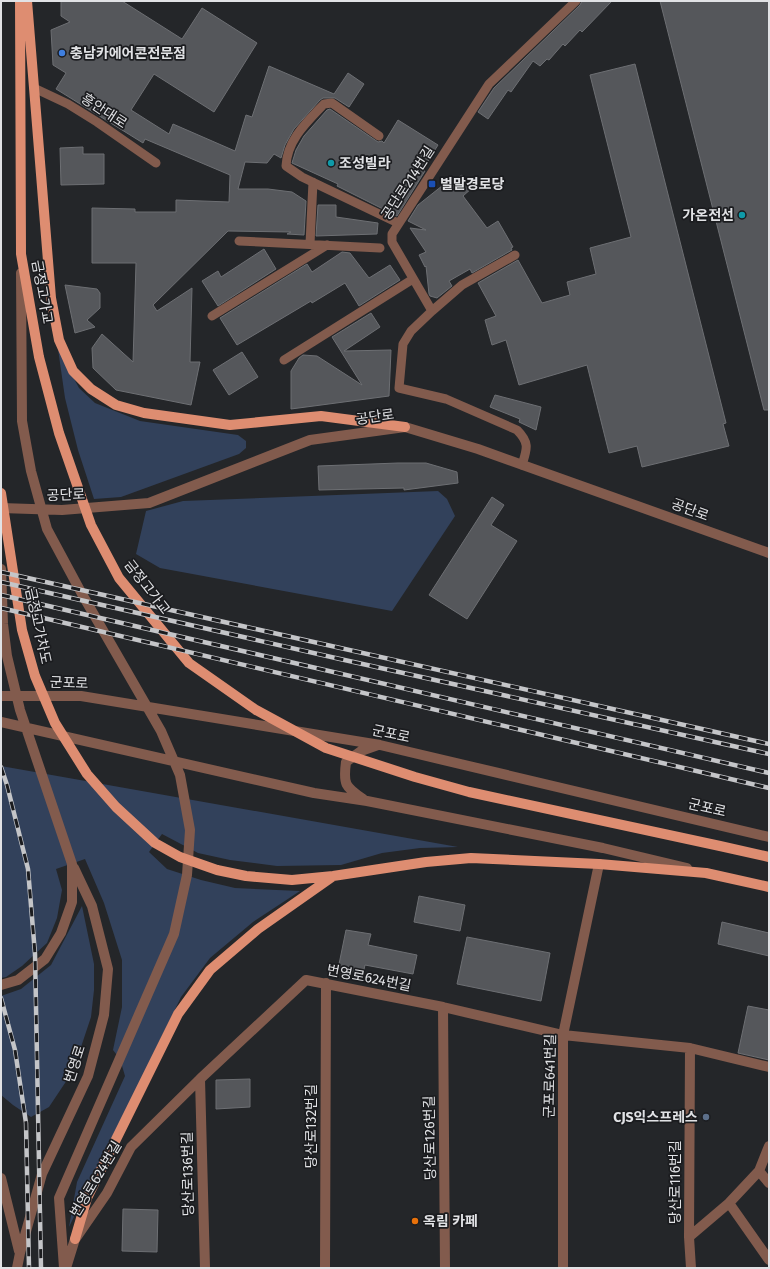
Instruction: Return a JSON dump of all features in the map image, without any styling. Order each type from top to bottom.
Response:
[{"type":"main road","points":[[20,1],[21,254]]},
{"type":"main road","points":[[27,1],[51,298],[60,340],[74,371],[91,389],[116,405],[144,413],[230,426],[321,416],[405,427]]},
{"type":"main road","name":"금정고가교","points":[[21,254],[39,357],[59,433],[91,525],[119,578],[189,663],[256,710],[326,748],[416,778],[469,792],[769,857]]},
{"type":"main road","name":"금정고가차도","points":[[1,494],[22,630],[35,676],[55,722],[87,774],[116,807],[156,843],[180,857],[217,870],[246,876],[292,880],[333,876]]},
{"type":"main road","points":[[75,1239],[87,1198],[178,1014],[210,970],[258,929],[333,876],[426,862],[471,858],[599,864],[706,873],[769,887]]},
{"type":"street","points":[[21,254],[22,422],[31,471],[47,529],[82,594],[161,731],[180,775],[190,830],[187,875],[174,934],[59,1198],[65,1268]]},
{"type":"street","name":"공단로","points":[[1,508],[62,510],[149,503],[310,440],[405,427],[478,449],[769,554]]},
{"type":"street","points":[[1,569],[2,624],[7,656],[16,695],[72,864],[72,902],[61,933],[46,960],[18,980],[1,985]]},
{"type":"street","name":"군포로","points":[[1,696],[81,696],[380,745],[769,837]]},
{"type":"street","points":[[1,722],[314,793],[367,801],[603,848],[706,873]]},
{"type":"street","points":[[367,801],[350,790],[344,777],[346,762],[360,751],[380,745]]},
{"type":"street","name":"번영로","points":[[17,1268],[42,1174],[88,1076],[104,1016],[108,969],[92,906],[72,864]]},
{"type":"street","name":"군포로641번길","points":[[563,1268],[563,1035],[599,864]]},
{"type":"street","name":"번영로624번길","points":[[65,1268],[75,1239],[107,1193],[130,1147],[306,980],[443,1007],[563,1035],[690,1048],[769,1067]]},
{"type":"street","name":"당산로132번길","points":[[325,1268],[326,983]]},
{"type":"street","name":"당산로126번길","points":[[443,1007],[445,1268]]},
{"type":"street","name":"당산로116번길","points":[[690,1048],[689,1237],[691,1268]]},
{"type":"street","name":"당산로136번길","points":[[200,1079],[205,1268]]},
{"type":"street","points":[[689,1237],[729,1203],[759,1171],[769,1146]]},
{"type":"street","points":[[759,1171],[769,1183]]},
{"type":"street","points":[[1,1178],[20,1253]]},
{"type":"street","points":[[729,1203],[769,1260]]},
{"type":"lane","name":"공단로214번길","points":[[432,311],[392,242],[392,234],[489,84],[576,1]]},
{"type":"lane","name":"흥안대로","points":[[34,88],[68,104],[86,115],[156,163]]},
{"type":"lane","points":[[379,136],[332,103],[324,104],[296,134],[286,155],[286,166],[302,177],[398,223]]},
{"type":"lane","points":[[310,244],[313,182]]},
{"type":"lane","points":[[239,241],[380,248]]},
{"type":"lane","points":[[212,316],[327,245]]},
{"type":"lane","points":[[515,255],[462,285],[411,331],[403,344],[399,388],[446,399],[517,430],[523,437],[527,448],[522,465]]},
{"type":"lane","points":[[284,360],[413,279]]},
{"type":"shaded area","points":[[58,349],[79,388],[95,403],[140,421],[238,435],[246,441],[246,448],[239,454],[121,497],[94,499],[78,450],[65,398]]},
{"type":"shaded area","points":[[438,491],[447,499],[455,516],[392,611],[160,568],[136,554],[146,511],[183,501]]},
{"type":"shaded area","points":[[1,766],[458,847],[420,848],[382,853],[341,865],[277,866],[230,860],[198,853],[162,834],[149,852],[167,869],[201,880],[235,888],[300,891],[253,922],[210,958],[181,997],[69,1227],[77,1182],[125,1076],[120,1059],[113,1050],[122,1007],[122,960],[104,903],[85,859],[56,869],[62,890],[57,918],[47,943],[22,966],[6,977],[1,978]]},
{"type":"shaded area","points":[[82,906],[94,964],[94,990],[91,1017],[73,1071],[49,1107],[31,1117],[1,1095],[1,996],[21,989],[51,965]]},
{"type":"building","points":[[61,1],[122,1],[182,39],[202,8],[257,43],[214,112],[154,74],[131,110],[169,134],[173,124],[235,151],[246,115],[252,117],[269,66],[334,94],[348,73],[364,84],[349,107],[335,98],[323,98],[320,100],[294,129],[285,145],[281,158],[274,154],[267,163],[245,162],[238,189],[268,189],[292,192],[306,201],[304,235],[287,234],[291,232],[228,231],[153,305],[157,311],[192,288],[190,362],[200,362],[191,405],[116,390],[93,368],[92,348],[102,334],[133,362],[136,263],[92,263],[92,208],[135,209],[135,212],[176,212],[176,200],[229,202],[230,175],[145,139],[143,143],[56,89],[66,73],[53,65],[51,30],[70,22],[61,16]]},
{"type":"building","points":[[582,1],[612,1],[582,32],[580,30],[565,46],[563,44],[549,60],[547,59],[540,66],[533,61],[511,92],[508,90],[488,119],[478,112],[494,88],[580,5]]},
{"type":"building","name":"가온전선","points":[[660,1],[769,1],[769,410],[764,410]]},
{"type":"building","points":[[635,64],[726,423],[723,424],[729,446],[642,467],[637,446],[609,453],[587,365],[519,385],[506,340],[492,345],[485,320],[496,316],[478,283],[518,260],[542,303],[570,295],[567,282],[596,274],[590,248],[631,237],[590,75]]},
{"type":"building","points":[[330,109],[378,142],[382,141],[384,143],[398,120],[438,145],[423,169],[425,171],[397,216],[337,186],[338,184],[292,163],[296,150],[304,136],[327,110]]},
{"type":"building","points":[[83,147],[83,154],[104,154],[104,184],[61,185],[60,148]]},
{"type":"building","points":[[462,175],[472,188],[463,196],[487,228],[498,221],[513,247],[511,248],[512,250],[472,273],[470,269],[449,281],[452,286],[437,298],[430,296],[429,294],[426,266],[425,267],[419,255],[426,252],[410,228],[426,230],[408,221],[418,205],[452,178],[454,181]]},
{"type":"building","points":[[318,205],[336,205],[336,217],[378,223],[377,234],[316,236]]},
{"type":"building","points":[[264,249],[276,269],[218,306],[202,281],[218,271],[221,277]]},
{"type":"building","points":[[342,252],[350,253],[369,278],[390,265],[400,280],[359,306],[345,283],[312,303],[311,301],[237,345],[220,318],[307,264],[312,272]]},
{"type":"building","points":[[65,285],[97,289],[100,293],[100,308],[87,320],[95,327],[75,333]]},
{"type":"building","points":[[371,313],[380,327],[344,351],[391,350],[389,396],[291,409],[291,371],[299,358],[303,355],[317,356],[362,385],[332,337]]},
{"type":"building","points":[[242,352],[258,377],[229,395],[213,370]]},
{"type":"building","points":[[495,395],[541,407],[536,430],[519,422],[520,419],[490,407]]},
{"type":"building","points":[[426,463],[457,472],[458,483],[404,490],[404,488],[319,490],[318,466]]},
{"type":"building","points":[[492,497],[504,505],[491,525],[517,541],[467,619],[429,595]]},
{"type":"building","points":[[419,896],[465,905],[460,931],[414,922]]},
{"type":"building","points":[[722,922],[769,933],[769,956],[718,944]]},
{"type":"building","points":[[346,930],[371,934],[368,945],[417,955],[413,974],[365,965],[363,974],[338,969]]},
{"type":"building","points":[[467,937],[550,953],[541,1001],[457,984]]},
{"type":"building","points":[[748,1006],[769,1010],[769,1060],[738,1053]]},
{"type":"building","points":[[250,1079],[250,1107],[216,1109],[216,1080]]},
{"type":"building","points":[[123,1209],[158,1210],[157,1252],[122,1251]]},
{"type":"railway","points":[[1,572],[769,744]]},
{"type":"railway","points":[[1,582],[769,754]]},
{"type":"railway","points":[[1,595],[769,773]]},
{"type":"railway","points":[[1,608],[769,788]]},
{"type":"railway","points":[[1,767],[28,869],[35,954],[41,1268]]},
{"type":"railway","points":[[1,998],[15,1050],[26,1123],[29,1268]]},
{"type":"place","name":"충남카에어콘전문점","points":[[62,53]]},
{"type":"place","name":"조성빌라","points":[[331,163]]},
{"type":"place","name":"벌말경로당","points":[[432,184]]},
{"type":"place","name":"가온전선","points":[[742,215]]},
{"type":"place","name":"CJS익스프레스","points":[[706,1117]]},
{"type":"place","name":"옥림 카페","points":[[415,1221]]}]
